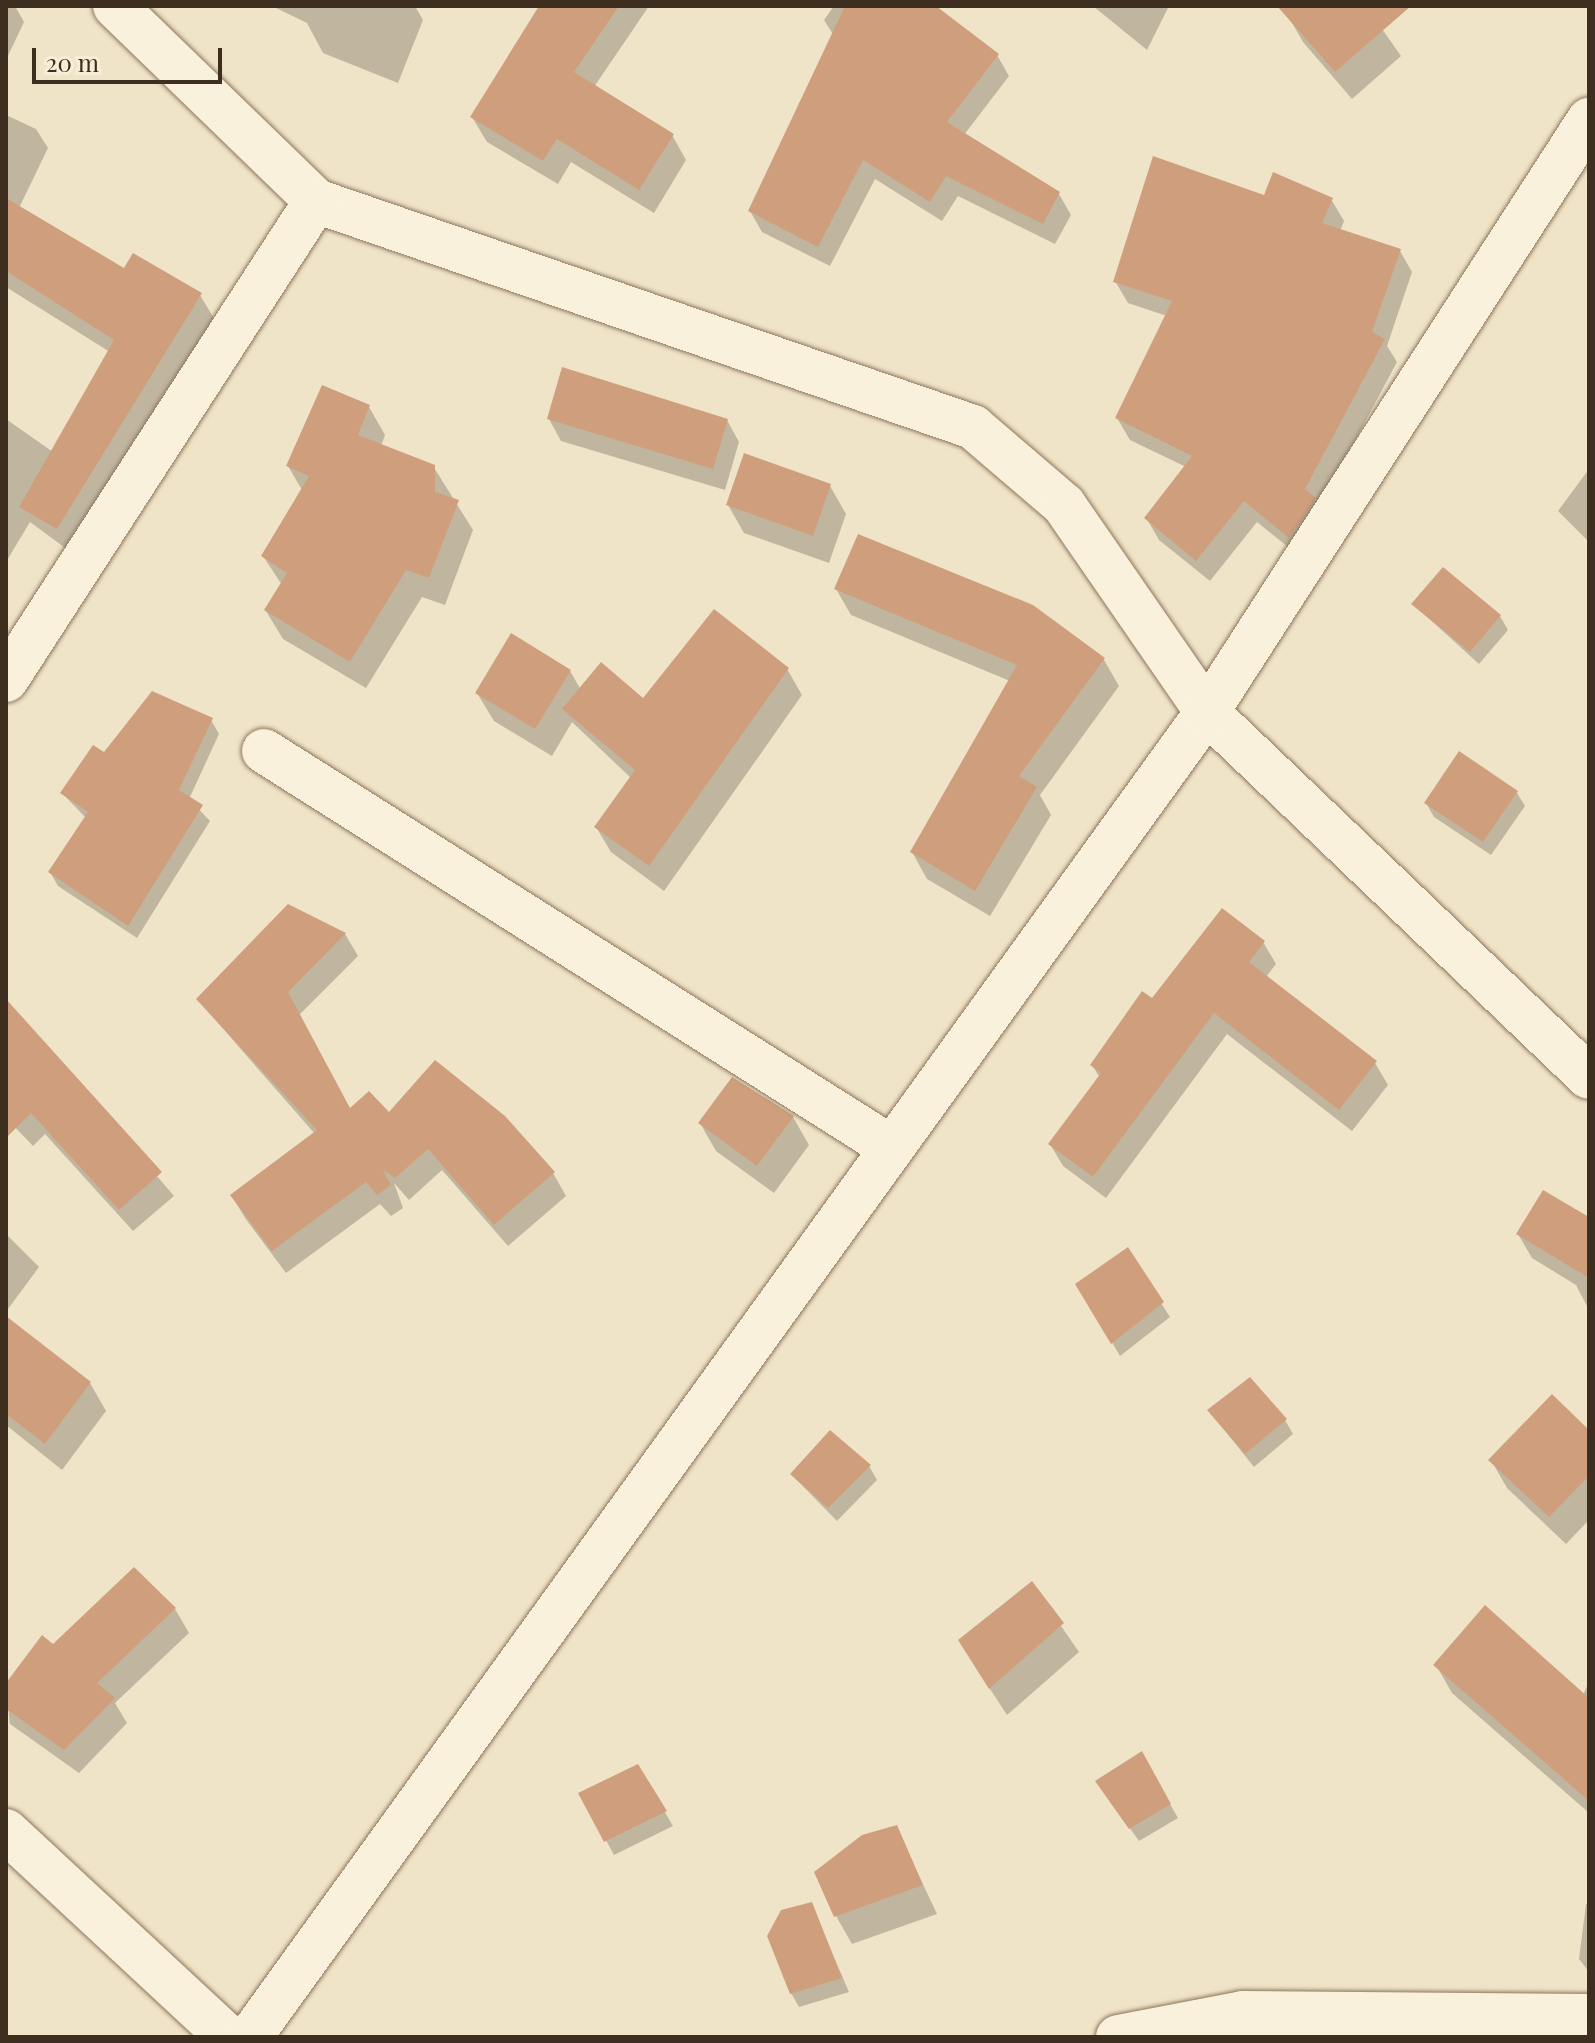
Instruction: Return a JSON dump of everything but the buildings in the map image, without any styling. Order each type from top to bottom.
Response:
[{"type":"street","points":[[115,6],[316,201],[973,427],[1064,505],[1207,712],[1589,1077]]},
{"type":"street","points":[[250,2037],[1207,712],[1589,120]]},
{"type":"street","points":[[6,680],[316,201]]},
{"type":"street","points":[[264,751],[892,1148]]},
{"type":"street","points":[[6,1831],[228,2037]]},
{"type":"street","points":[[1118,2037],[1243,2013],[1589,2016]]}]
